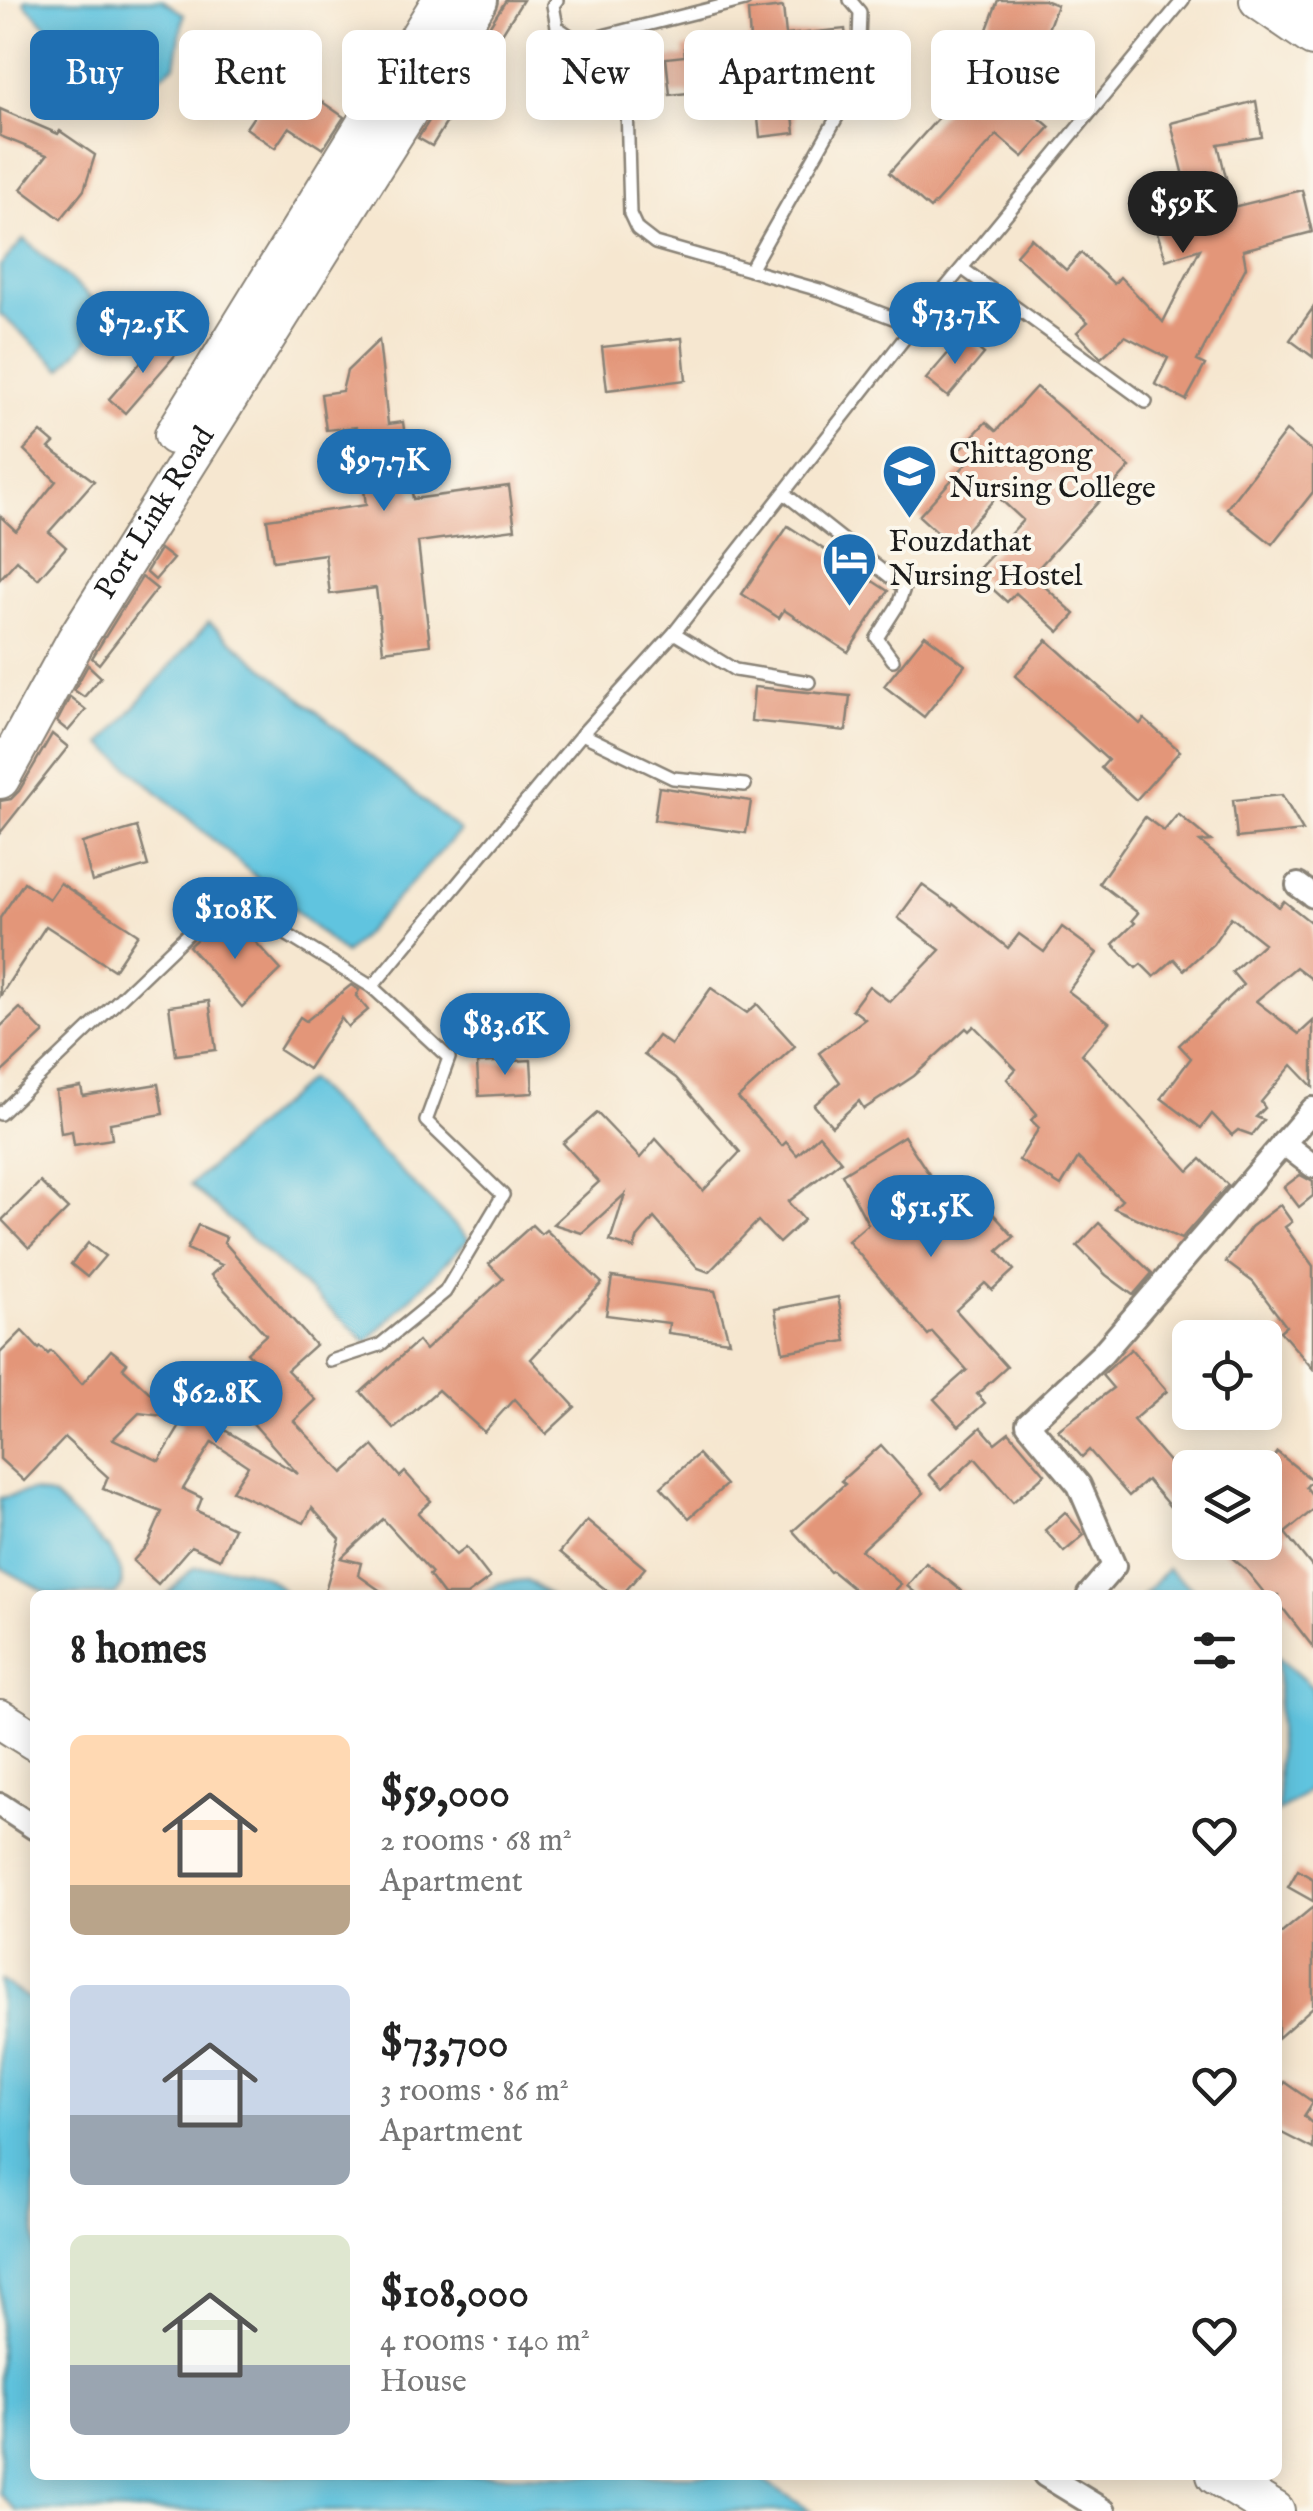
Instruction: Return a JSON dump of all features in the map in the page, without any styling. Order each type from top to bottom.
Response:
[{"type":"highway","name":"Port Link Road","points":[[0,730],[56,628],[442,0]]},
{"type":"highway","name":"Port Link Road","points":[[0,779],[76,640],[478,0]]},
{"type":"highway","points":[[1259,0],[1308,21]]},
{"type":"highway","points":[[0,1720],[30,1739]]},
{"type":"highway","points":[[1224,2480],[1275,2511]]},
{"type":"street","points":[[1092,1590],[1114,1566],[1079,1485],[1028,1424],[1102,1354],[1313,1110]]},
{"type":"street","points":[[1284,1142],[1313,1166]]},
{"type":"street","points":[[0,1805],[30,1825]]},
{"type":"street","points":[[1053,2480],[1104,2511]]},
{"type":"lane","points":[[557,0],[553,5],[557,27],[561,30]]},
{"type":"lane","points":[[629,30],[745,0]]},
{"type":"lane","points":[[750,270],[845,102],[858,70],[860,12],[850,0]]},
{"type":"lane","points":[[372,987],[582,734],[674,632],[914,326],[1183,0]]},
{"type":"lane","points":[[627,120],[630,214],[637,230],[655,242],[823,291],[914,326]]},
{"type":"lane","points":[[963,269],[1146,402]]},
{"type":"lane","points":[[785,494],[904,588],[877,638],[893,660]]},
{"type":"lane","points":[[674,632],[735,670],[809,682]]},
{"type":"lane","points":[[582,734],[673,778],[744,785]]},
{"type":"lane","points":[[0,1114],[226,897],[372,987],[449,1058],[426,1121],[503,1195],[445,1292],[380,1345],[331,1361]]},
{"type":"water","points":[[162,0],[184,14],[175,65],[159,77],[159,30],[50,30],[24,3]]},
{"type":"water","points":[[24,239],[110,315],[62,369],[0,314],[0,266]]},
{"type":"water","points":[[209,622],[460,831],[345,954],[102,744]]},
{"type":"water","points":[[308,1080],[469,1239],[367,1342],[190,1185]]},
{"type":"water","points":[[32,1491],[54,1497],[108,1548],[121,1572],[122,1586],[119,1590],[42,1590],[0,1567],[0,1498]]},
{"type":"water","points":[[193,1568],[243,1569],[262,1575],[283,1590],[171,1590]]},
{"type":"water","points":[[1167,1569],[1194,1590],[1148,1590]]},
{"type":"water","points":[[527,1580],[542,1590],[487,1590],[500,1583]]},
{"type":"water","points":[[1282,1661],[1313,1688],[1313,1787],[1282,1809]]},
{"type":"water","points":[[0,1980],[30,2000],[30,2480],[764,2480],[811,2511],[16,2511],[0,2494]]},
{"type":"building","points":[[506,0],[523,0],[504,30],[487,30]]},
{"type":"building","points":[[998,0],[1044,0],[1057,5],[1048,30],[987,30]]},
{"type":"building","points":[[783,7],[785,30],[749,30],[748,11]]},
{"type":"building","points":[[684,56],[684,94],[670,95],[666,58]]},
{"type":"building","points":[[1256,101],[1262,137],[1218,144],[1233,207],[1302,190],[1312,232],[1243,250],[1246,267],[1197,361],[1205,365],[1186,400],[1155,384],[1168,358],[1125,336],[1101,358],[1077,332],[1088,322],[1016,255],[1031,238],[1066,270],[1081,253],[1114,284],[1120,277],[1163,322],[1200,249],[1166,260],[1156,229],[1194,217],[1171,123]]},
{"type":"building","points":[[322,102],[342,116],[323,149],[289,127],[275,148],[246,128],[251,120],[322,120]]},
{"type":"building","points":[[0,109],[58,134],[60,131],[95,155],[84,190],[61,219],[21,189],[47,155],[0,136]]},
{"type":"building","points":[[429,120],[448,120],[432,146],[418,138]]},
{"type":"building","points":[[758,120],[794,120],[795,133],[760,137]]},
{"type":"building","points":[[936,120],[1042,120],[1050,127],[1023,157],[997,135],[930,209],[889,173]]},
{"type":"building","points":[[1313,308],[1313,357],[1290,340]]},
{"type":"building","points":[[963,336],[984,354],[948,397],[926,379]]},
{"type":"building","points":[[682,338],[686,380],[607,390],[602,347]]},
{"type":"building","points":[[160,340],[177,353],[125,413],[109,399]]},
{"type":"building","points":[[379,340],[388,424],[403,422],[413,499],[509,486],[515,529],[418,542],[430,645],[383,651],[376,588],[330,594],[325,554],[273,561],[267,519],[366,505],[356,427],[326,430],[321,394],[342,391],[347,371]]},
{"type":"building","points":[[1036,387],[1130,467],[1032,575],[1075,614],[1059,632],[1016,593],[1007,602],[975,573],[1023,520],[997,496],[952,546],[919,516],[967,463],[956,454],[986,422],[996,431]]},
{"type":"building","points":[[1286,431],[1313,452],[1313,492],[1272,544],[1227,508]]},
{"type":"building","points":[[41,432],[54,443],[49,448],[94,481],[49,532],[66,547],[38,579],[17,560],[0,579],[0,516],[16,531],[56,481],[24,450]]},
{"type":"building","points":[[788,526],[888,591],[848,652],[784,610],[779,618],[742,594]]},
{"type":"building","points":[[160,549],[173,559],[155,580],[146,572]]},
{"type":"building","points":[[142,577],[157,589],[99,664],[92,658]]},
{"type":"building","points":[[925,635],[965,665],[924,717],[884,686]]},
{"type":"building","points":[[1047,640],[1140,724],[1144,719],[1180,751],[1136,800],[1101,768],[1108,760],[1015,676]]},
{"type":"building","points":[[88,665],[101,677],[84,697],[74,690]]},
{"type":"building","points":[[754,687],[850,696],[846,731],[751,721]]},
{"type":"building","points":[[70,697],[86,710],[68,731],[57,722]]},
{"type":"building","points":[[52,734],[68,747],[0,833],[0,801],[11,799],[19,791]]},
{"type":"building","points":[[659,787],[751,801],[746,833],[654,820]]},
{"type":"building","points":[[1282,795],[1303,831],[1237,838],[1233,800]]},
{"type":"building","points":[[1178,814],[1211,841],[1200,842],[1279,907],[1284,901],[1313,924],[1313,980],[1296,967],[1256,1001],[1299,1034],[1313,1021],[1313,1087],[1292,1065],[1261,1102],[1265,1108],[1256,1117],[1264,1120],[1252,1135],[1238,1130],[1232,1135],[1212,1114],[1201,1128],[1161,1098],[1191,1058],[1179,1045],[1243,985],[1232,972],[1264,943],[1231,917],[1213,944],[1184,970],[1174,959],[1154,977],[1141,964],[1136,968],[1113,944],[1135,923],[1132,920],[1138,913],[1099,883],[1145,817],[1164,831]]},
{"type":"building","points":[[137,827],[148,866],[92,882],[82,843]]},
{"type":"building","points":[[24,882],[49,899],[60,883],[138,934],[114,970],[46,926],[0,996],[0,918]]},
{"type":"building","points":[[922,885],[1008,948],[1019,934],[1044,952],[1062,927],[1097,953],[1068,991],[1109,1022],[1082,1054],[1189,1171],[1201,1159],[1228,1185],[1181,1239],[1114,1208],[1122,1200],[1078,1158],[1061,1186],[1019,1160],[1039,1128],[1031,1120],[1037,1114],[1007,1079],[1016,1069],[974,1026],[969,1031],[966,1028],[914,1076],[864,1109],[859,1101],[832,1126],[814,1105],[840,1082],[819,1053],[865,1019],[852,1009],[869,986],[890,1002],[940,950],[898,918]]},
{"type":"building","points":[[221,918],[241,942],[249,935],[281,970],[242,1007],[189,946]]},
{"type":"building","points":[[351,985],[359,990],[356,996],[368,1010],[348,1027],[341,1018],[308,1069],[279,1050],[300,1017],[306,1021]]},
{"type":"building","points":[[711,988],[747,1013],[757,1004],[795,1046],[738,1098],[782,1146],[786,1142],[797,1155],[819,1135],[841,1161],[788,1202],[804,1220],[779,1243],[758,1221],[709,1272],[698,1268],[654,1218],[638,1237],[634,1249],[610,1241],[625,1194],[582,1233],[553,1224],[599,1182],[563,1143],[597,1113],[640,1158],[656,1139],[703,1191],[740,1152],[676,1078],[644,1055],[658,1036],[671,1045]]},
{"type":"building","points":[[209,1001],[216,1050],[176,1055],[169,1006]]},
{"type":"building","points":[[20,1008],[44,1033],[0,1074],[0,1027]]},
{"type":"building","points":[[531,1060],[533,1093],[479,1096],[477,1063]]},
{"type":"building","points":[[158,1084],[163,1114],[110,1123],[112,1139],[74,1145],[72,1131],[61,1133],[56,1091],[81,1087],[83,1096]]},
{"type":"building","points":[[904,1136],[936,1185],[941,1180],[975,1217],[987,1207],[1014,1237],[998,1251],[1014,1270],[992,1290],[985,1283],[956,1310],[1007,1367],[977,1394],[985,1403],[959,1426],[934,1399],[967,1370],[932,1332],[928,1335],[848,1241],[868,1224],[842,1174]]},
{"type":"building","points":[[1300,1175],[1313,1182],[1313,1196],[1299,1207],[1284,1187]]},
{"type":"building","points":[[40,1182],[68,1209],[29,1248],[2,1220]]},
{"type":"building","points":[[1280,1205],[1292,1222],[1285,1227],[1313,1266],[1313,1369],[1282,1333],[1286,1326],[1253,1282],[1226,1262],[1251,1227]]},
{"type":"building","points":[[1099,1223],[1152,1273],[1133,1295],[1077,1246]]},
{"type":"building","points":[[198,1225],[226,1237],[224,1242],[315,1345],[287,1370],[316,1400],[294,1421],[343,1473],[373,1446],[400,1477],[405,1472],[431,1501],[418,1513],[456,1555],[466,1547],[490,1578],[474,1590],[440,1590],[429,1575],[432,1573],[383,1519],[341,1558],[361,1563],[358,1575],[379,1590],[325,1590],[340,1539],[312,1508],[304,1523],[232,1491],[248,1466],[212,1442],[183,1489],[202,1498],[197,1511],[234,1528],[220,1559],[191,1546],[158,1584],[133,1561],[148,1544],[162,1512],[103,1489],[108,1477],[65,1438],[24,1481],[0,1459],[0,1353],[22,1331],[39,1349],[48,1354],[51,1351],[82,1384],[111,1350],[127,1363],[123,1368],[163,1405],[165,1385],[185,1388],[183,1405],[298,1474],[233,1401],[265,1372],[247,1352],[266,1335],[211,1275],[222,1265],[187,1249]],"holes":[[[139,1413],[172,1417],[182,1423],[159,1461],[113,1439]]]},
{"type":"building","points":[[532,1225],[541,1234],[546,1230],[602,1283],[531,1359],[575,1407],[546,1434],[514,1399],[484,1432],[438,1390],[394,1429],[361,1392],[418,1341],[425,1350],[503,1279],[489,1264]]},
{"type":"building","points":[[88,1243],[105,1256],[87,1277],[71,1264]]},
{"type":"building","points":[[612,1277],[715,1291],[729,1341],[668,1333],[669,1323],[606,1315]]},
{"type":"building","points":[[838,1297],[846,1341],[783,1352],[775,1309]]},
{"type":"building","points":[[1131,1349],[1167,1391],[1133,1420],[1172,1465],[1172,1509],[1147,1480],[1129,1496],[1089,1450],[1082,1457],[1058,1430],[1113,1388],[1102,1375]]},
{"type":"building","points":[[981,1427],[995,1443],[1009,1432],[1045,1474],[1013,1502],[975,1458],[942,1489],[929,1474]]},
{"type":"building","points":[[881,1445],[924,1493],[861,1550],[901,1584],[896,1590],[855,1590],[830,1572],[793,1531],[845,1484],[841,1481]]},
{"type":"building","points":[[698,1454],[726,1485],[689,1518],[661,1487]]},
{"type":"building","points":[[1282,1456],[1312,1480],[1306,1487],[1313,1496],[1313,1510],[1285,1533],[1313,1568],[1313,1647],[1282,1607],[1282,1590],[1262,1590],[1235,1560],[1282,1560]]},
{"type":"building","points":[[1065,1512],[1084,1535],[1064,1552],[1045,1530]]},
{"type":"building","points":[[587,1520],[645,1568],[626,1590],[606,1590],[560,1552]]},
{"type":"building","points":[[926,1563],[961,1590],[912,1590],[907,1586]]},
{"type":"building","points":[[1298,1870],[1313,1879],[1313,1901],[1288,1887]]},
{"type":"building","points":[[1313,1907],[1313,2007],[1282,2034],[1282,1933]]},
{"type":"building","points":[[1284,2082],[1313,2102],[1304,2116],[1313,2124],[1313,2149],[1282,2133]]},
{"type":"place","name":"Chittagong Nursing College","points":[[910,521]]},
{"type":"place","name":"Fouzdathat Nursing Hostel","points":[[850,609]]}]
